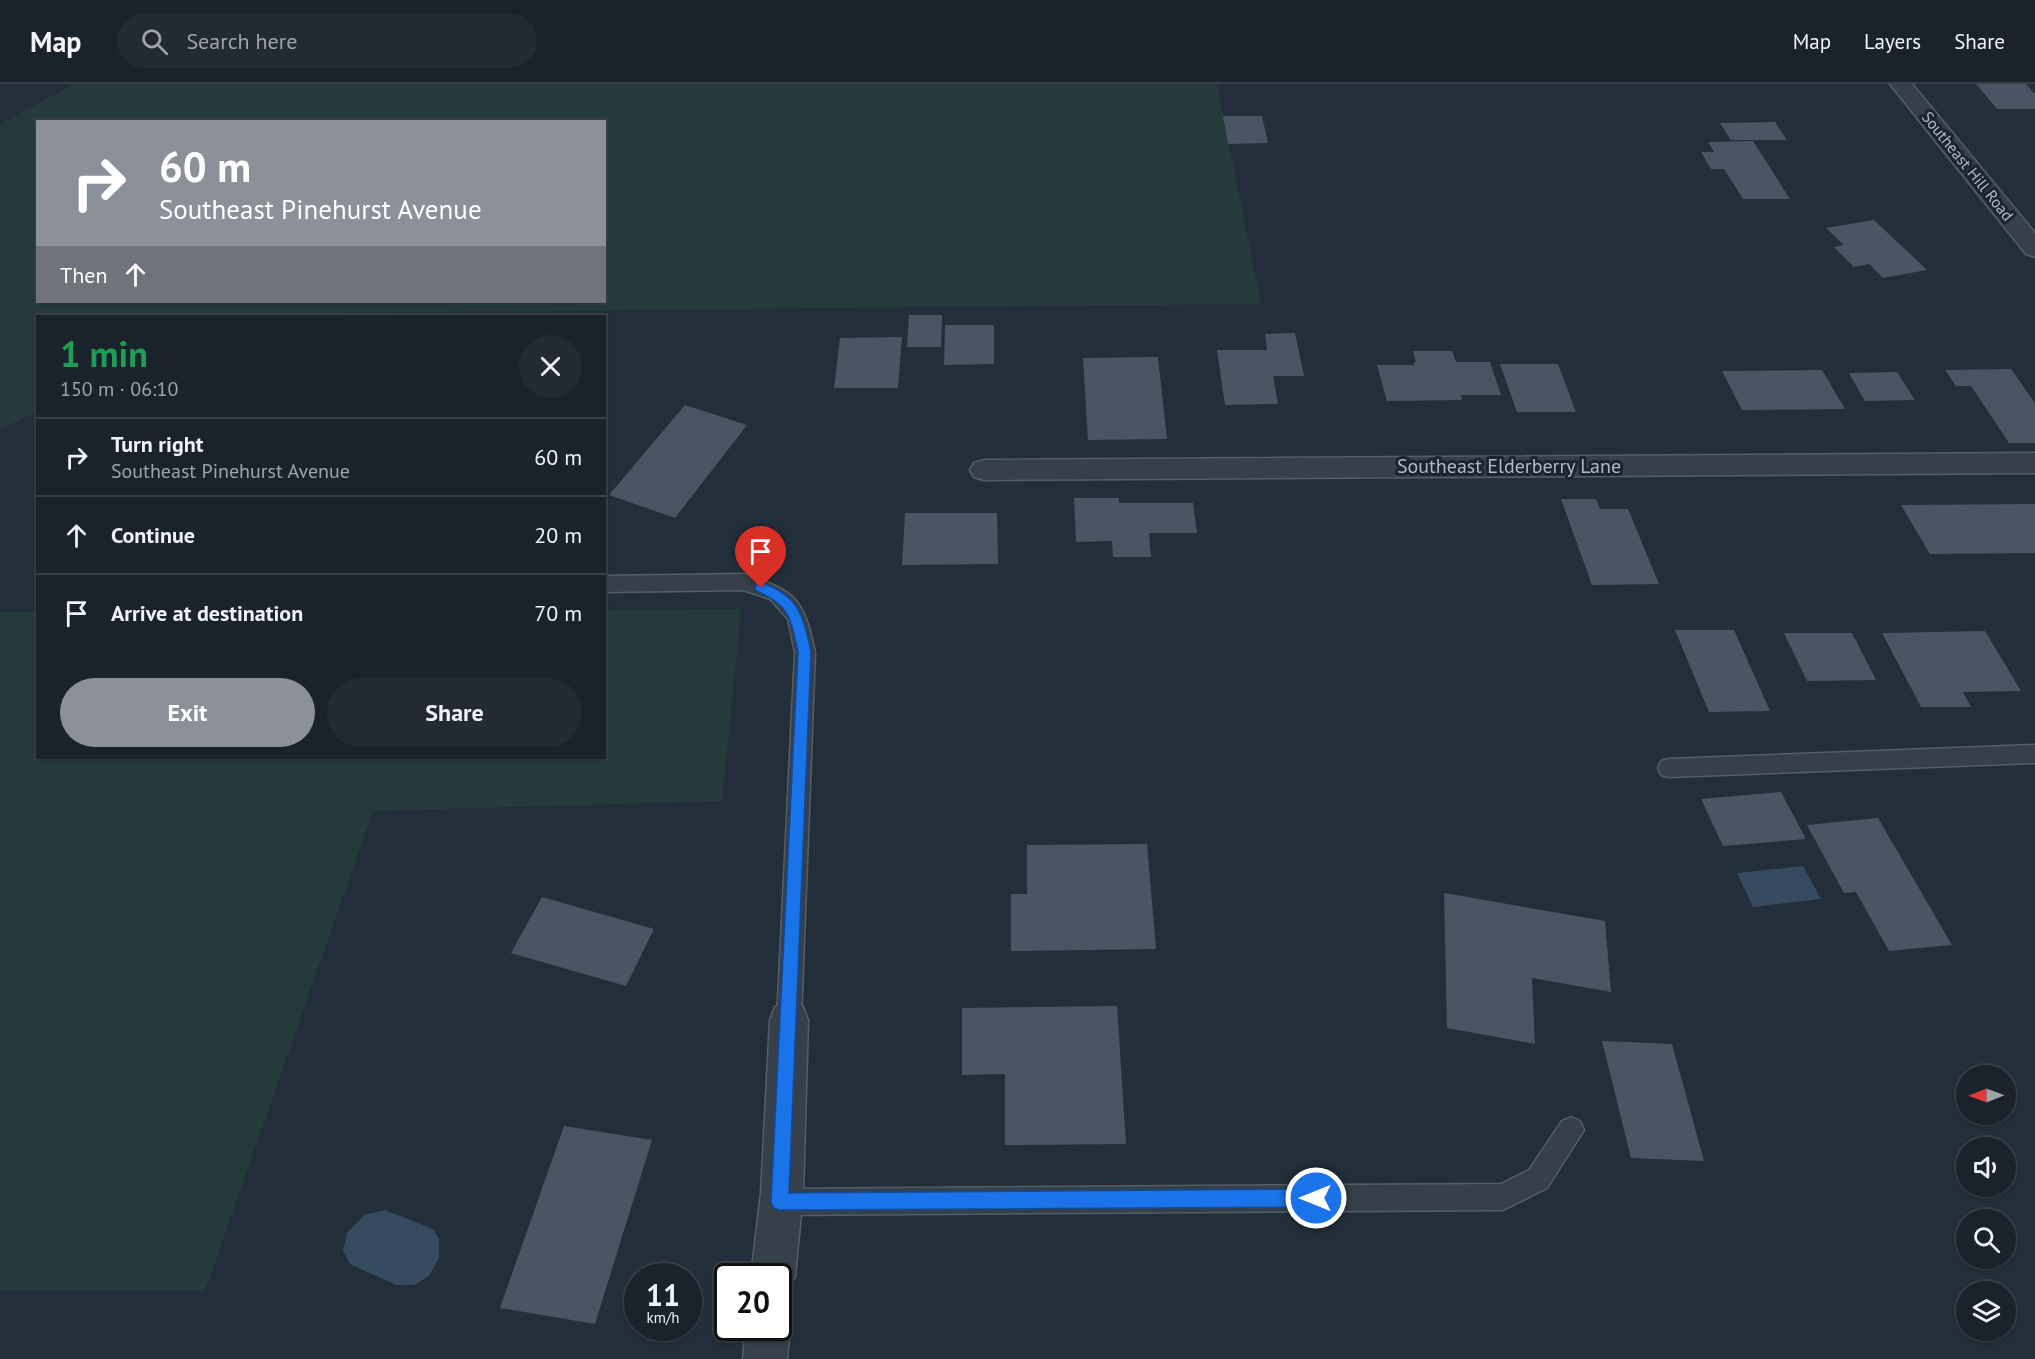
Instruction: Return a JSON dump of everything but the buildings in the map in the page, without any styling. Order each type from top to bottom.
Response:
[{"type":"street","name":"Southeast Hill Road","points":[[1901,84],[2035,249]]},
{"type":"street","name":"Southeast Elderberry Lane","points":[[984,470],[2035,463]]},
{"type":"street","points":[[774,1263],[780,1202],[789,1020]]},
{"type":"street","points":[[765,1359],[767,1341]]},
{"type":"lane","points":[[606,584],[744,582],[777,594],[797,616],[805,652],[789,1020]]},
{"type":"lane","points":[[1669,768],[2035,753]]},
{"type":"lane","points":[[780,1202],[1503,1197],[1538,1179],[1571,1130]]},
{"type":"green space","points":[[74,84],[1217,84],[1261,304],[36,315],[36,412],[0,429],[0,124]]},
{"type":"green space","points":[[741,609],[722,801],[373,811],[205,1291],[0,1291],[0,612],[36,612],[36,759],[606,759],[606,610]]},
{"type":"water","points":[[1803,866],[1821,899],[1753,907],[1737,873]]},
{"type":"water","points":[[385,1210],[433,1229],[439,1239],[439,1258],[429,1276],[414,1285],[396,1285],[350,1264],[343,1251],[347,1233],[364,1215]]},
{"type":"route","points":[[761,588],[777,594],[797,616],[805,652],[780,1202],[1316,1198]]}]
